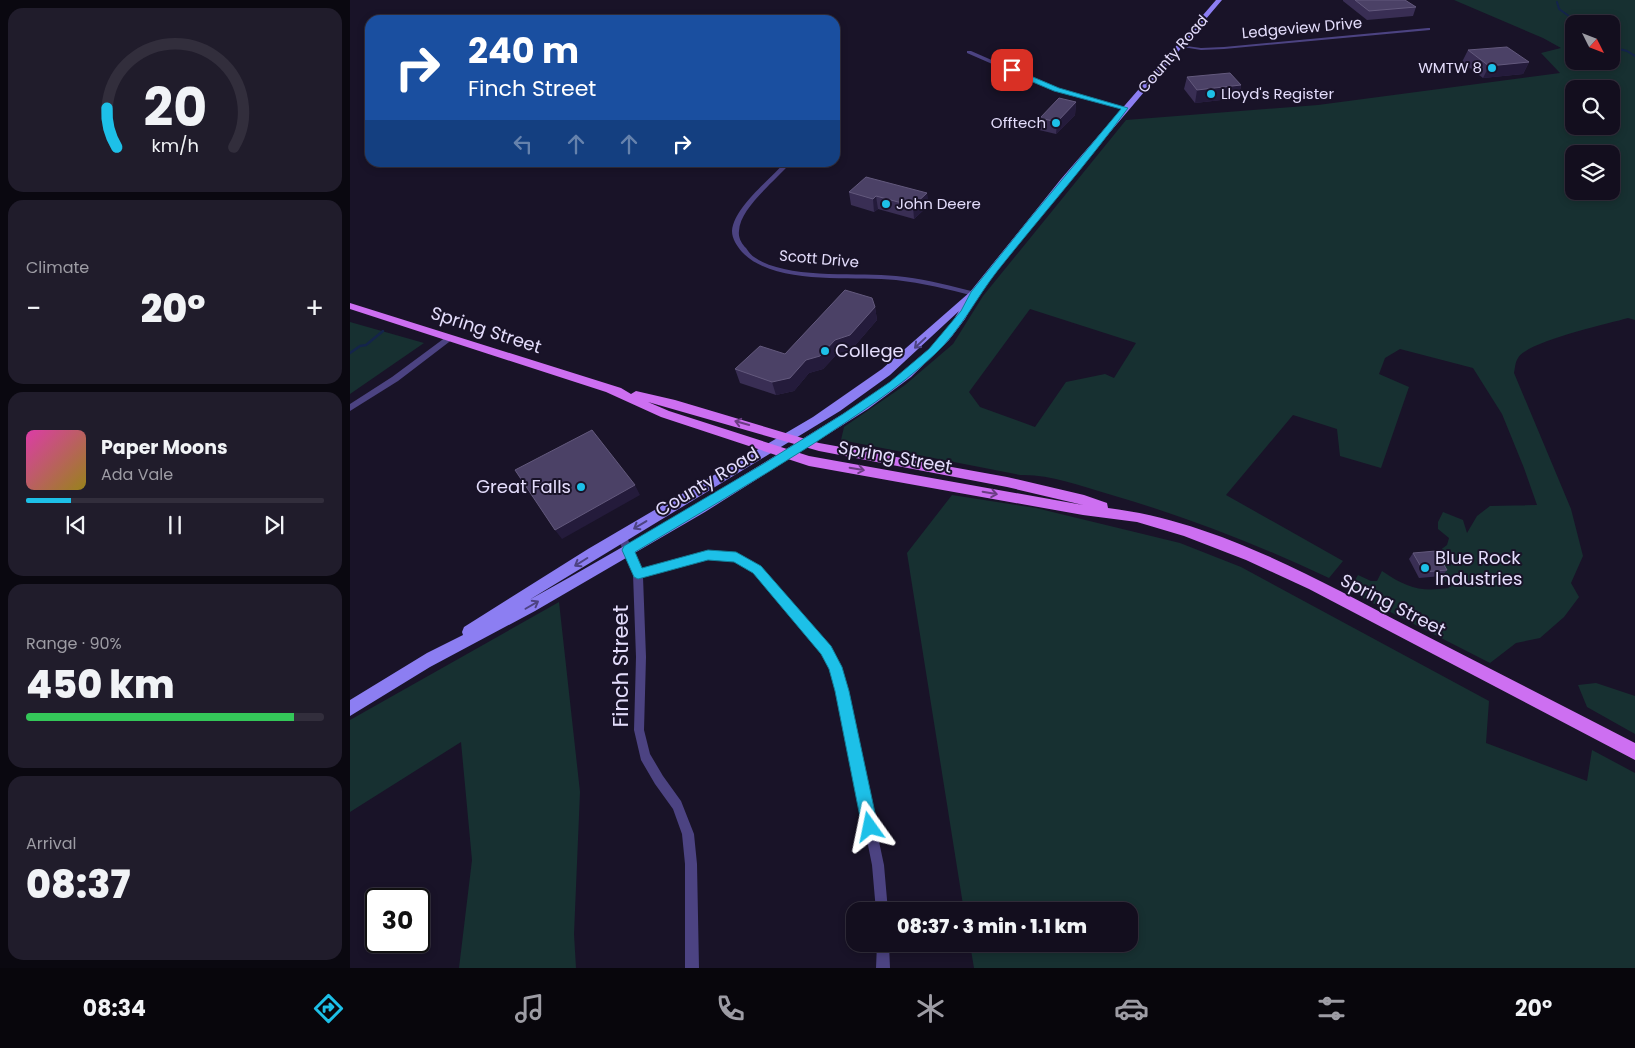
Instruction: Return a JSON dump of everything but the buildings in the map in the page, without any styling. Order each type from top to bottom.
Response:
[{"type":"main road","name":"County Road","points":[[350,709],[622,536],[788,438],[874,382],[914,349],[955,309],[974,294],[1064,181],[1219,0]]},
{"type":"main road","name":"County Road","points":[[426,662],[474,638],[628,550],[806,443],[893,384],[932,351],[965,313],[974,294]]},
{"type":"main road","name":"Spring Street","points":[[350,306],[611,390],[675,404],[819,447],[1007,482],[1084,500],[1124,515]]},
{"type":"main road","name":"Spring Street","points":[[611,390],[665,414],[809,461],[1083,510],[1124,515],[1153,521],[1200,536],[1279,568],[1635,752]]},
{"type":"street","name":"Ledgeview Drive","points":[[1179,46],[1218,49],[1428,30]]},
{"type":"street","points":[[969,52],[1056,90],[1125,108]]},
{"type":"street","name":"Scott Drive","points":[[784,167],[742,215],[736,228],[736,237],[743,251],[760,263],[782,271],[893,277],[923,281],[974,294]]},
{"type":"street","points":[[350,408],[395,379],[449,339]]},
{"type":"street","name":"Finch Street","points":[[622,536],[638,574],[641,622],[639,730],[645,756],[677,805],[688,834],[691,864],[692,968]]},
{"type":"street","points":[[638,574],[708,555],[736,557],[757,570],[826,650],[836,667],[842,691],[878,864],[881,902]]},
{"type":"street","points":[[883,952],[883,968]]},
{"type":"green space","points":[[1454,0],[1635,0],[1635,320],[1628,318],[1536,345],[1518,358],[1514,373],[1571,509],[1583,556],[1571,583],[1579,597],[1564,617],[1540,638],[1516,643],[1490,663],[1359,596],[1354,590],[1355,580],[1358,575],[1371,581],[1377,581],[1382,571],[1414,587],[1422,589],[1449,588],[1431,557],[1447,545],[1449,538],[1438,529],[1438,522],[1443,512],[1463,520],[1467,533],[1477,516],[1490,506],[1537,505],[1502,414],[1473,368],[1400,349],[1385,358],[1379,374],[1409,387],[1381,468],[1340,456],[1337,429],[1293,415],[1226,495],[1343,561],[1329,578],[1219,531],[1134,502],[1053,478],[1020,475],[841,440],[844,427],[905,385],[953,344],[983,296],[1126,120],[1318,105],[1560,73],[1541,53],[1561,48],[1543,38]],"holes":[[[1030,309],[1136,343],[1114,378],[1105,374],[1066,382],[1035,427],[980,407],[969,392]]]},
{"type":"green space","points":[[350,322],[424,343],[350,394]]},
{"type":"green space","points":[[952,495],[1036,508],[1180,543],[1241,567],[1489,701],[1486,743],[1587,781],[1592,750],[1635,773],[1635,968],[974,968],[971,952],[1138,952],[1138,902],[963,902],[907,553]]},
{"type":"green space","points":[[559,602],[580,792],[574,934],[576,968],[459,968],[472,860],[461,742],[350,812],[350,720]]},
{"type":"green space","points":[[1596,683],[1635,696],[1635,734],[1587,707],[1578,685]]},
{"type":"waterway","points":[[1557,2],[1559,9],[1567,15]]},
{"type":"waterway","points":[[1620,49],[1635,56]]},
{"type":"waterway","points":[[350,353],[360,346],[366,345],[383,331]]},
{"type":"place","name":"WMTW 8","points":[[1492,68]]},
{"type":"place","name":"Lloyd's Register","points":[[1211,94]]},
{"type":"place","name":"Offtech","points":[[1056,123]]},
{"type":"place","name":"John Deere","points":[[886,204]]},
{"type":"place","name":"College","points":[[825,351]]},
{"type":"place","name":"Great Falls","points":[[581,487]]},
{"type":"place","name":"Blue Rock Industries","points":[[1425,568]]},
{"type":"route","points":[[870,827],[836,667],[826,650],[757,570],[736,557],[708,555],[638,574],[628,550],[767,467],[846,417],[893,384],[932,351],[965,313],[974,294],[1034,218],[1125,108],[1056,90],[1012,70]]}]
